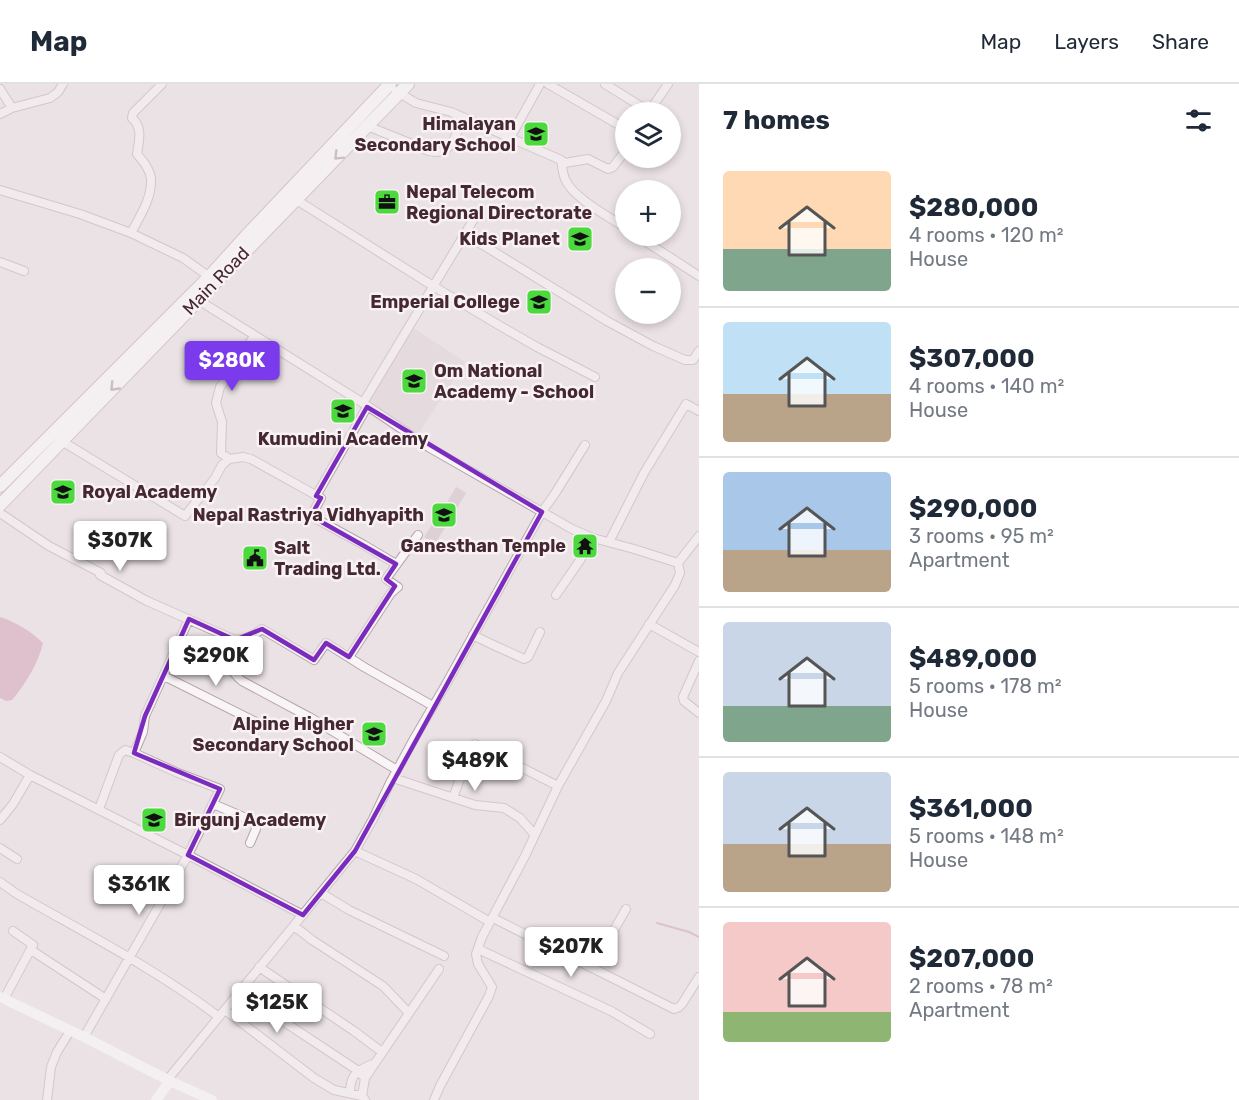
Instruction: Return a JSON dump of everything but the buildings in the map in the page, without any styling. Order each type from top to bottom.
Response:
[{"type":"main road","name":"Main Road","points":[[0,505],[56,438],[292,196],[358,118],[393,88],[408,84]]},
{"type":"main road","name":"Main Road","points":[[292,196],[367,126],[393,88]]},
{"type":"main road","name":"Main Road","points":[[0,486],[56,438]]},
{"type":"main road","points":[[2,998],[212,1100]]},
{"type":"main road","points":[[158,1099],[169,1080]]},
{"type":"street","points":[[0,114],[12,108],[50,99],[63,84]]},
{"type":"street","points":[[131,233],[147,201],[151,177],[137,154],[140,129],[132,118],[133,113],[162,84]]},
{"type":"street","points":[[510,138],[540,84]]},
{"type":"street","points":[[548,84],[615,123]]},
{"type":"street","points":[[605,84],[633,102]]},
{"type":"street","points":[[656,102],[668,84]]},
{"type":"street","points":[[393,88],[416,103],[452,112],[565,163],[588,159],[608,169],[615,164]]},
{"type":"street","points":[[0,89],[12,108]]},
{"type":"street","points":[[358,118],[367,126],[438,153],[447,150],[451,145],[463,117]]},
{"type":"street","points":[[561,160],[566,180],[572,190],[615,221]]},
{"type":"street","points":[[1,193],[80,214],[131,233],[183,258],[213,279]]},
{"type":"street","points":[[292,196],[433,286],[537,347],[595,377]]},
{"type":"street","points":[[316,496],[365,405],[478,212]]},
{"type":"street","points":[[465,234],[607,321],[653,346],[685,360],[693,360],[699,351]]},
{"type":"street","points":[[652,246],[699,276]]},
{"type":"street","points":[[0,262],[24,271]]},
{"type":"street","points":[[195,297],[430,448],[572,529],[593,538],[678,563]]},
{"type":"street","points":[[229,459],[220,453],[222,422],[216,403],[220,387],[254,336]]},
{"type":"street","points":[[609,542],[644,473],[686,404],[699,411]]},
{"type":"street","points":[[56,438],[185,516],[215,478],[222,465],[229,459],[243,457],[251,459],[321,498],[311,516],[396,564]]},
{"type":"street","points":[[169,1080],[355,851],[374,819],[395,774],[542,512],[585,445]]},
{"type":"street","points":[[0,513],[49,546],[101,573],[100,575],[147,601],[235,640],[255,635],[262,629],[314,660],[326,643],[433,706]]},
{"type":"street","points":[[349,657],[391,593],[398,587],[386,579],[418,535]]},
{"type":"street","points":[[434,1100],[492,987],[478,964],[477,954],[482,937],[558,786],[606,701],[618,673],[675,585],[680,573],[678,563],[699,536]]},
{"type":"street","points":[[556,595],[593,538]]},
{"type":"street","points":[[134,753],[143,732],[145,716],[189,619]]},
{"type":"street","points":[[650,624],[699,652]]},
{"type":"street","points":[[473,635],[524,659],[528,657],[540,632]]},
{"type":"street","points":[[235,640],[231,666],[234,674],[242,681],[311,718],[395,774],[475,805],[504,808],[520,818],[535,835]]},
{"type":"street","points":[[699,661],[683,698],[699,713]]},
{"type":"street","points":[[164,676],[256,722]]},
{"type":"street","points":[[453,798],[476,744],[558,786]]},
{"type":"street","points":[[84,1037],[188,855],[220,789],[125,750],[119,755],[99,810]]},
{"type":"street","points":[[0,757],[30,775],[303,915]]},
{"type":"street","points":[[0,820],[13,804],[30,775]]},
{"type":"street","points":[[212,806],[218,806],[255,822],[256,829],[250,843]]},
{"type":"street","points":[[0,848],[17,859]]},
{"type":"street","points":[[355,851],[416,879],[492,920],[674,1008],[682,1004],[699,979]]},
{"type":"street","points":[[0,882],[222,1014],[334,1090],[364,1098],[365,1078],[439,969]]},
{"type":"street","points":[[321,893],[350,910],[444,956]]},
{"type":"street","points":[[593,968],[626,909]]},
{"type":"street","points":[[294,926],[383,986],[409,1013]]},
{"type":"street","points":[[2,998],[33,945],[13,932]]},
{"type":"street","points":[[478,948],[611,1011],[650,1034]]},
{"type":"street","points":[[31,950],[106,999]]},
{"type":"street","points":[[260,967],[354,1031],[382,1053]]},
{"type":"street","points":[[239,992],[357,1070],[365,1078]]},
{"type":"street","points":[[47,1100],[51,1067],[70,1031]]},
{"type":"street","points":[[350,1093],[350,1083],[357,1070],[375,1063]]},
{"type":"highlighted area","points":[[367,407],[542,512],[355,851],[303,915],[188,855],[220,789],[134,753],[145,716],[189,619],[235,640],[262,629],[314,660],[326,643],[349,657],[395,586],[386,579],[396,564],[311,516],[321,498],[316,496]]},
{"type":"shaded area","name":"Om National Academy - School","points":[[409,325],[465,362],[417,436],[364,400]]},
{"type":"shaded area","name":"Nepal Rastriya Vidhyapith","points":[[456,487],[466,493],[435,544],[424,537],[437,517],[432,513],[437,505],[443,509]]},
{"type":"shaded area","points":[[0,617],[23,628],[43,643],[27,680],[12,700],[6,701],[0,698]]},
{"type":"waterway","points":[[657,923],[699,937]]},
{"type":"place","name":"Himalayan Secondary School","points":[[536,134]]},
{"type":"place","name":"Nepal Telecom Regional Directorate","points":[[387,202]]},
{"type":"place","name":"Kids Planet","points":[[580,239]]},
{"type":"place","name":"Emperial College","points":[[539,302]]},
{"type":"place","name":"Om National Academy - School","points":[[414,381]]},
{"type":"place","name":"Kumudini Academy","points":[[343,411]]},
{"type":"place","name":"Royal Academy","points":[[63,492]]},
{"type":"place","name":"Nepal Rastriya Vidhyapith","points":[[444,515]]},
{"type":"place","name":"Ganesthan Temple","points":[[585,546]]},
{"type":"place","name":"Salt Trading Ltd.","points":[[255,558]]},
{"type":"place","name":"Alpine Higher Secondary School","points":[[374,734]]},
{"type":"place","name":"Birgunj Academy","points":[[154,820]]}]
